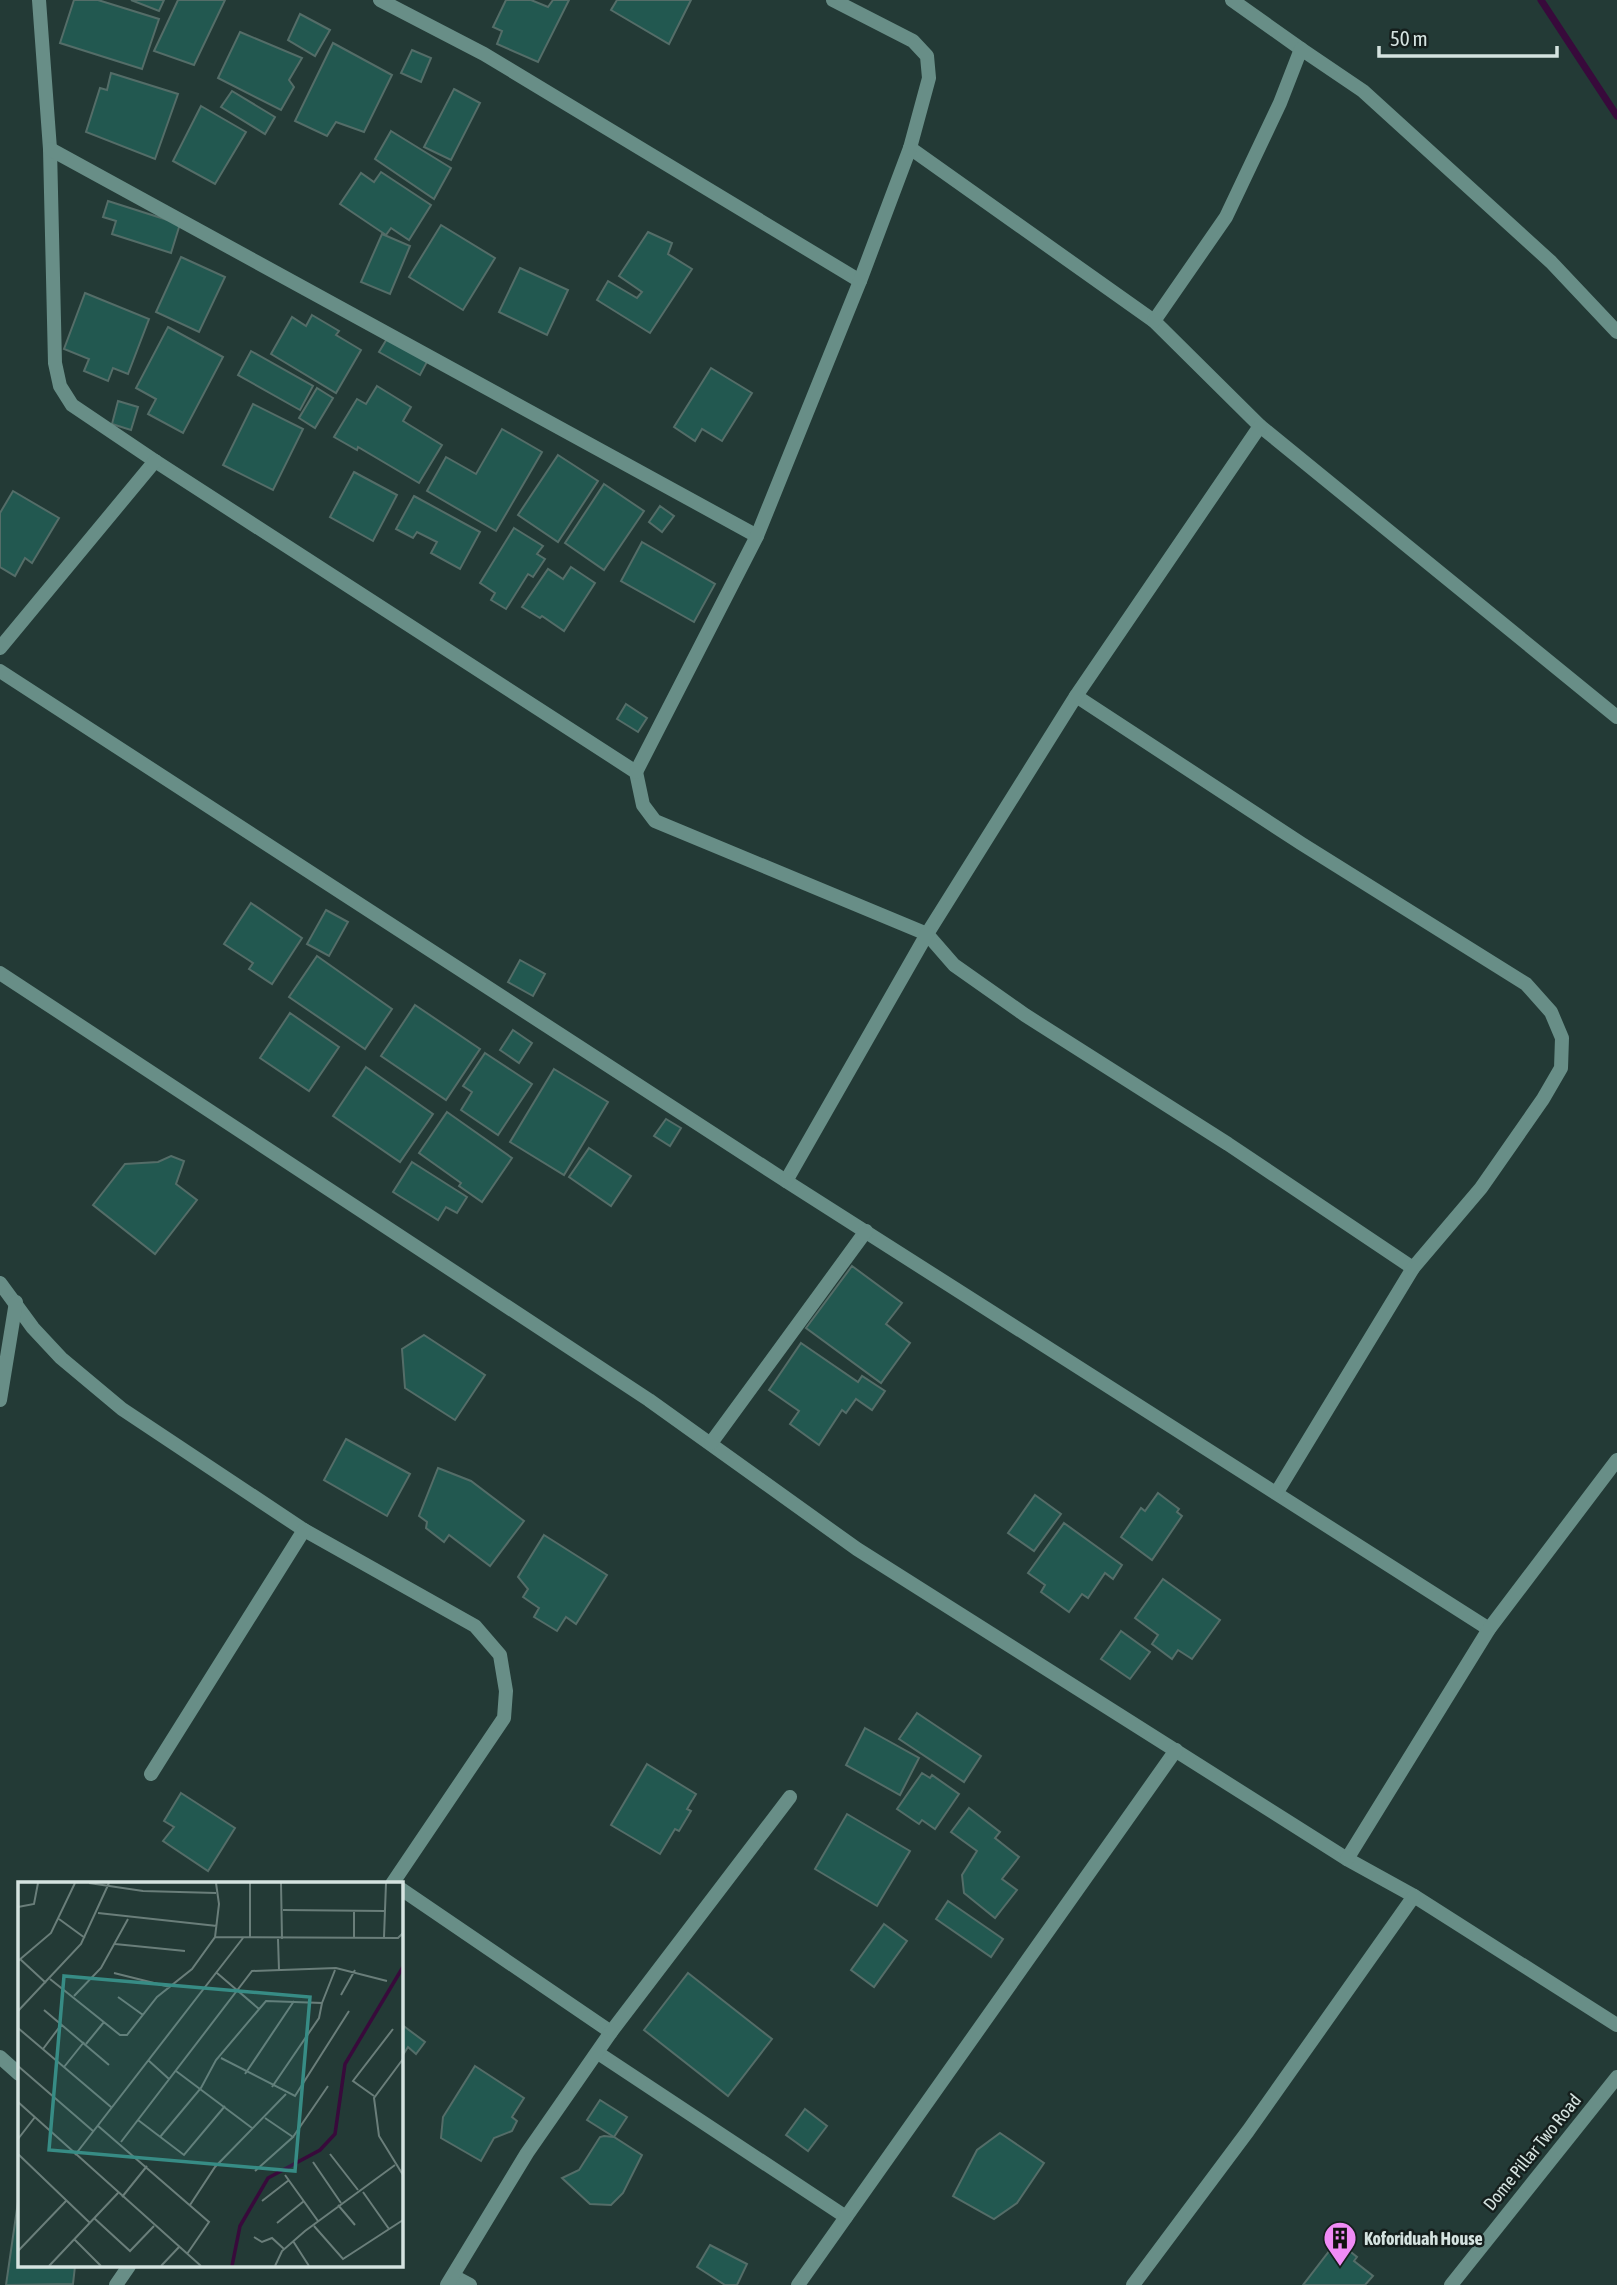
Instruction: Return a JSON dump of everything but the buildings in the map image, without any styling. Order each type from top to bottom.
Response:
[{"type":"street","points":[[39,0],[50,149],[55,363],[60,386],[72,405],[636,772]]},
{"type":"street","points":[[380,0],[484,54],[860,281]]},
{"type":"street","points":[[833,0],[913,41],[927,56],[929,78],[910,148],[860,281],[757,536],[636,772],[643,805],[655,821],[927,934],[954,965],[1025,1015],[1228,1144],[1413,1268]]},
{"type":"street","points":[[1232,0],[1363,91],[1551,262],[1617,332]]},
{"type":"street","points":[[1154,321],[1226,217],[1280,103],[1301,49]]},
{"type":"street","points":[[910,148],[1154,321],[1260,426],[1617,717]]},
{"type":"street","points":[[50,149],[757,536]]},
{"type":"street","points":[[786,1181],[927,934],[1076,696],[1260,426]]},
{"type":"street","points":[[0,648],[155,461]]},
{"type":"street","points":[[0,671],[786,1181],[1489,1629]]},
{"type":"street","points":[[1076,696],[1314,851],[1526,984],[1551,1012],[1562,1038],[1561,1068],[1543,1099],[1481,1188],[1413,1268],[1276,1492]]},
{"type":"street","points":[[0,973],[711,1443],[857,1549],[1348,1859],[1414,1896],[1617,2025]]},
{"type":"street","points":[[711,1443],[866,1231]]},
{"type":"street","points":[[0,1283],[33,1328],[61,1358],[122,1409],[304,1530],[475,1626],[500,1655],[506,1691],[503,1718],[393,1882]]},
{"type":"street","points":[[0,1400],[16,1302]]},
{"type":"street","points":[[1348,1859],[1489,1629],[1617,1460]]},
{"type":"street","points":[[151,1774],[304,1530]]},
{"type":"street","points":[[797,2285],[1176,1750]]},
{"type":"street","points":[[470,2285],[450,2280],[527,2153],[611,2032],[790,1797]]},
{"type":"street","points":[[402,1890],[611,2032]]},
{"type":"street","points":[[1133,2285],[1248,2131],[1414,1896]]},
{"type":"street","points":[[598,2053],[846,2217]]},
{"type":"street","points":[[0,2057],[18,2073]]},
{"type":"street","name":"Dome Pillar Two Road","points":[[1451,2285],[1617,2077]]},
{"type":"street","points":[[117,2285],[128,2268]]},
{"type":"waterway","points":[[1541,0],[1617,116]]},
{"type":"place","name":"Koforiduah House","points":[[1340,2268]]}]
